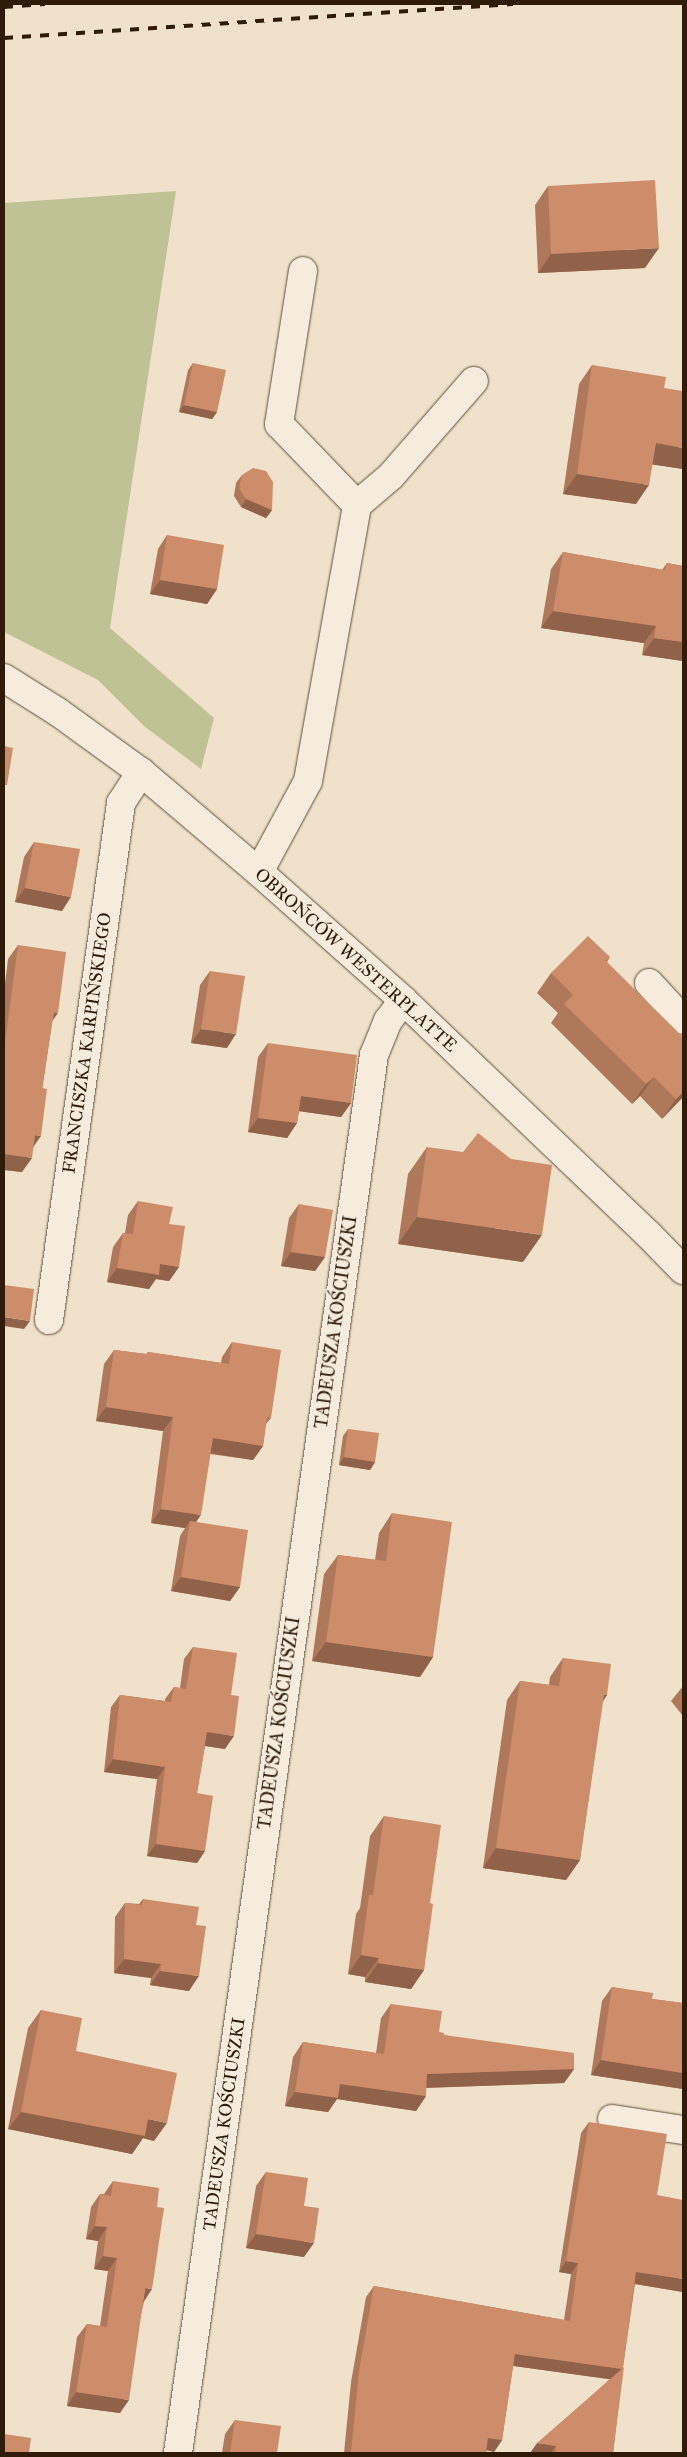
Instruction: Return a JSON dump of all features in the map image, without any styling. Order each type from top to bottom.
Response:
[{"type":"street","points":[[303,271],[279,424],[357,505]]},
{"type":"street","points":[[259,872],[308,781],[357,505],[391,476],[474,381]]},
{"type":"street","name":"OBROŃCÓW WESTERPLATTE","points":[[4,678],[58,712],[141,772],[259,872],[403,1000],[642,1228],[683,1270]]},
{"type":"street","name":"FRANCISZKA KARPIŃSKIEGO","points":[[49,1320],[120,803],[141,772]]},
{"type":"street","points":[[649,984],[683,1020]]},
{"type":"street","name":"TADEUSZA KOŚCIUSZKI","points":[[178,2453],[374,1055],[388,1021],[403,1000]]},
{"type":"street","points":[[612,2119],[683,2130]]},
{"type":"green space","points":[[176,191],[110,628],[214,718],[201,769],[144,726],[98,680],[4,632],[4,203]]},
{"type":"building","points":[[655,180],[659,248],[551,254],[548,186]]},
{"type":"building","points":[[193,363],[226,370],[217,412],[184,405]]},
{"type":"building","points":[[592,365],[666,377],[664,388],[683,391],[683,448],[656,443],[649,485],[577,474]]},
{"type":"building","points":[[253,468],[266,471],[273,482],[272,510],[246,499],[239,488],[242,475]]},
{"type":"building","points":[[167,535],[224,545],[217,589],[160,580]]},
{"type":"building","points":[[563,552],[665,570],[667,563],[683,566],[683,642],[654,638],[656,626],[553,611]]},
{"type":"building","points":[[4,746],[13,748],[7,785],[4,785]]},
{"type":"building","points":[[34,842],[80,849],[71,897],[25,888]]},
{"type":"building","points":[[588,936],[610,957],[606,961],[683,1037],[683,1092],[676,1099],[654,1077],[646,1084],[564,1004],[573,995],[551,973]]},
{"type":"building","points":[[18,945],[66,952],[58,1013],[54,1012],[42,1088],[47,1089],[41,1136],[35,1135],[32,1158],[4,1154],[4,1049]]},
{"type":"building","points":[[210,971],[245,976],[236,1034],[201,1029]]},
{"type":"building","points":[[268,1043],[357,1055],[351,1103],[301,1096],[297,1123],[258,1118]]},
{"type":"building","points":[[478,1133],[511,1159],[552,1165],[542,1235],[417,1217],[427,1147],[463,1152]]},
{"type":"building","points":[[138,1201],[173,1207],[169,1224],[185,1226],[179,1267],[160,1264],[159,1275],[117,1268],[123,1233],[133,1234]]},
{"type":"building","points":[[299,1204],[333,1210],[325,1257],[291,1252]]},
{"type":"building","points":[[4,1285],[34,1289],[30,1321],[4,1317]]},
{"type":"building","points":[[232,1342],[281,1350],[271,1418],[267,1417],[263,1446],[213,1438],[201,1515],[161,1509],[173,1417],[106,1407],[114,1350],[147,1354],[148,1352],[229,1364]]},
{"type":"building","points":[[348,1429],[379,1433],[375,1462],[344,1457]]},
{"type":"building","points":[[392,1513],[452,1522],[433,1657],[326,1642],[338,1555],[386,1561]]},
{"type":"building","points":[[190,1521],[248,1530],[240,1587],[181,1577]]},
{"type":"building","points":[[193,1647],[237,1653],[231,1695],[239,1696],[234,1736],[207,1732],[197,1793],[213,1796],[205,1851],[156,1844],[165,1767],[113,1759],[120,1695],[171,1702],[174,1687],[186,1689]]},
{"type":"building","points":[[563,1658],[611,1664],[607,1695],[604,1695],[580,1860],[496,1848],[520,1681],[559,1686]]},
{"type":"building","points":[[384,1816],[441,1825],[430,1903],[433,1904],[424,1970],[378,1963],[379,1958],[361,1955],[369,1895],[373,1895]]},
{"type":"building","points":[[143,1899],[199,1907],[196,1925],[206,1926],[199,1976],[160,1971],[161,1964],[124,1959],[125,1903],[142,1905]]},
{"type":"building","points":[[612,1987],[653,1993],[652,1999],[683,2003],[683,2073],[601,2060]]},
{"type":"building","points":[[391,2004],[442,2011],[439,2032],[444,2033],[444,2035],[574,2053],[574,2069],[427,2074],[426,2096],[340,2084],[338,2098],[295,2092],[303,2042],[384,2054]]},
{"type":"building","points":[[41,2010],[82,2018],[76,2051],[177,2073],[167,2123],[148,2119],[145,2136],[21,2112]]},
{"type":"building","points":[[589,2122],[667,2134],[657,2195],[683,2200],[683,2279],[636,2272],[622,2369],[515,2354],[502,2440],[488,2438],[486,2453],[351,2453],[359,2371],[374,2286],[570,2321],[578,2263],[566,2261]]},
{"type":"building","points":[[266,2172],[308,2178],[304,2206],[319,2208],[314,2243],[256,2234]]},
{"type":"building","points":[[113,2181],[159,2188],[157,2207],[164,2208],[152,2289],[145,2288],[129,2400],[76,2392],[87,2324],[107,2327],[117,2258],[103,2256],[107,2227],[95,2226],[100,2194],[111,2196]]},
{"type":"building","points":[[624,2367],[613,2453],[555,2453],[556,2446],[537,2443]]},
{"type":"building","points":[[235,2420],[281,2426],[277,2453],[230,2453]]},
{"type":"building","points":[[4,2434],[31,2438],[29,2453],[4,2453]]},
{"type":"railway","points":[[4,7],[45,4]]},
{"type":"railway","points":[[4,38],[513,4]]}]
